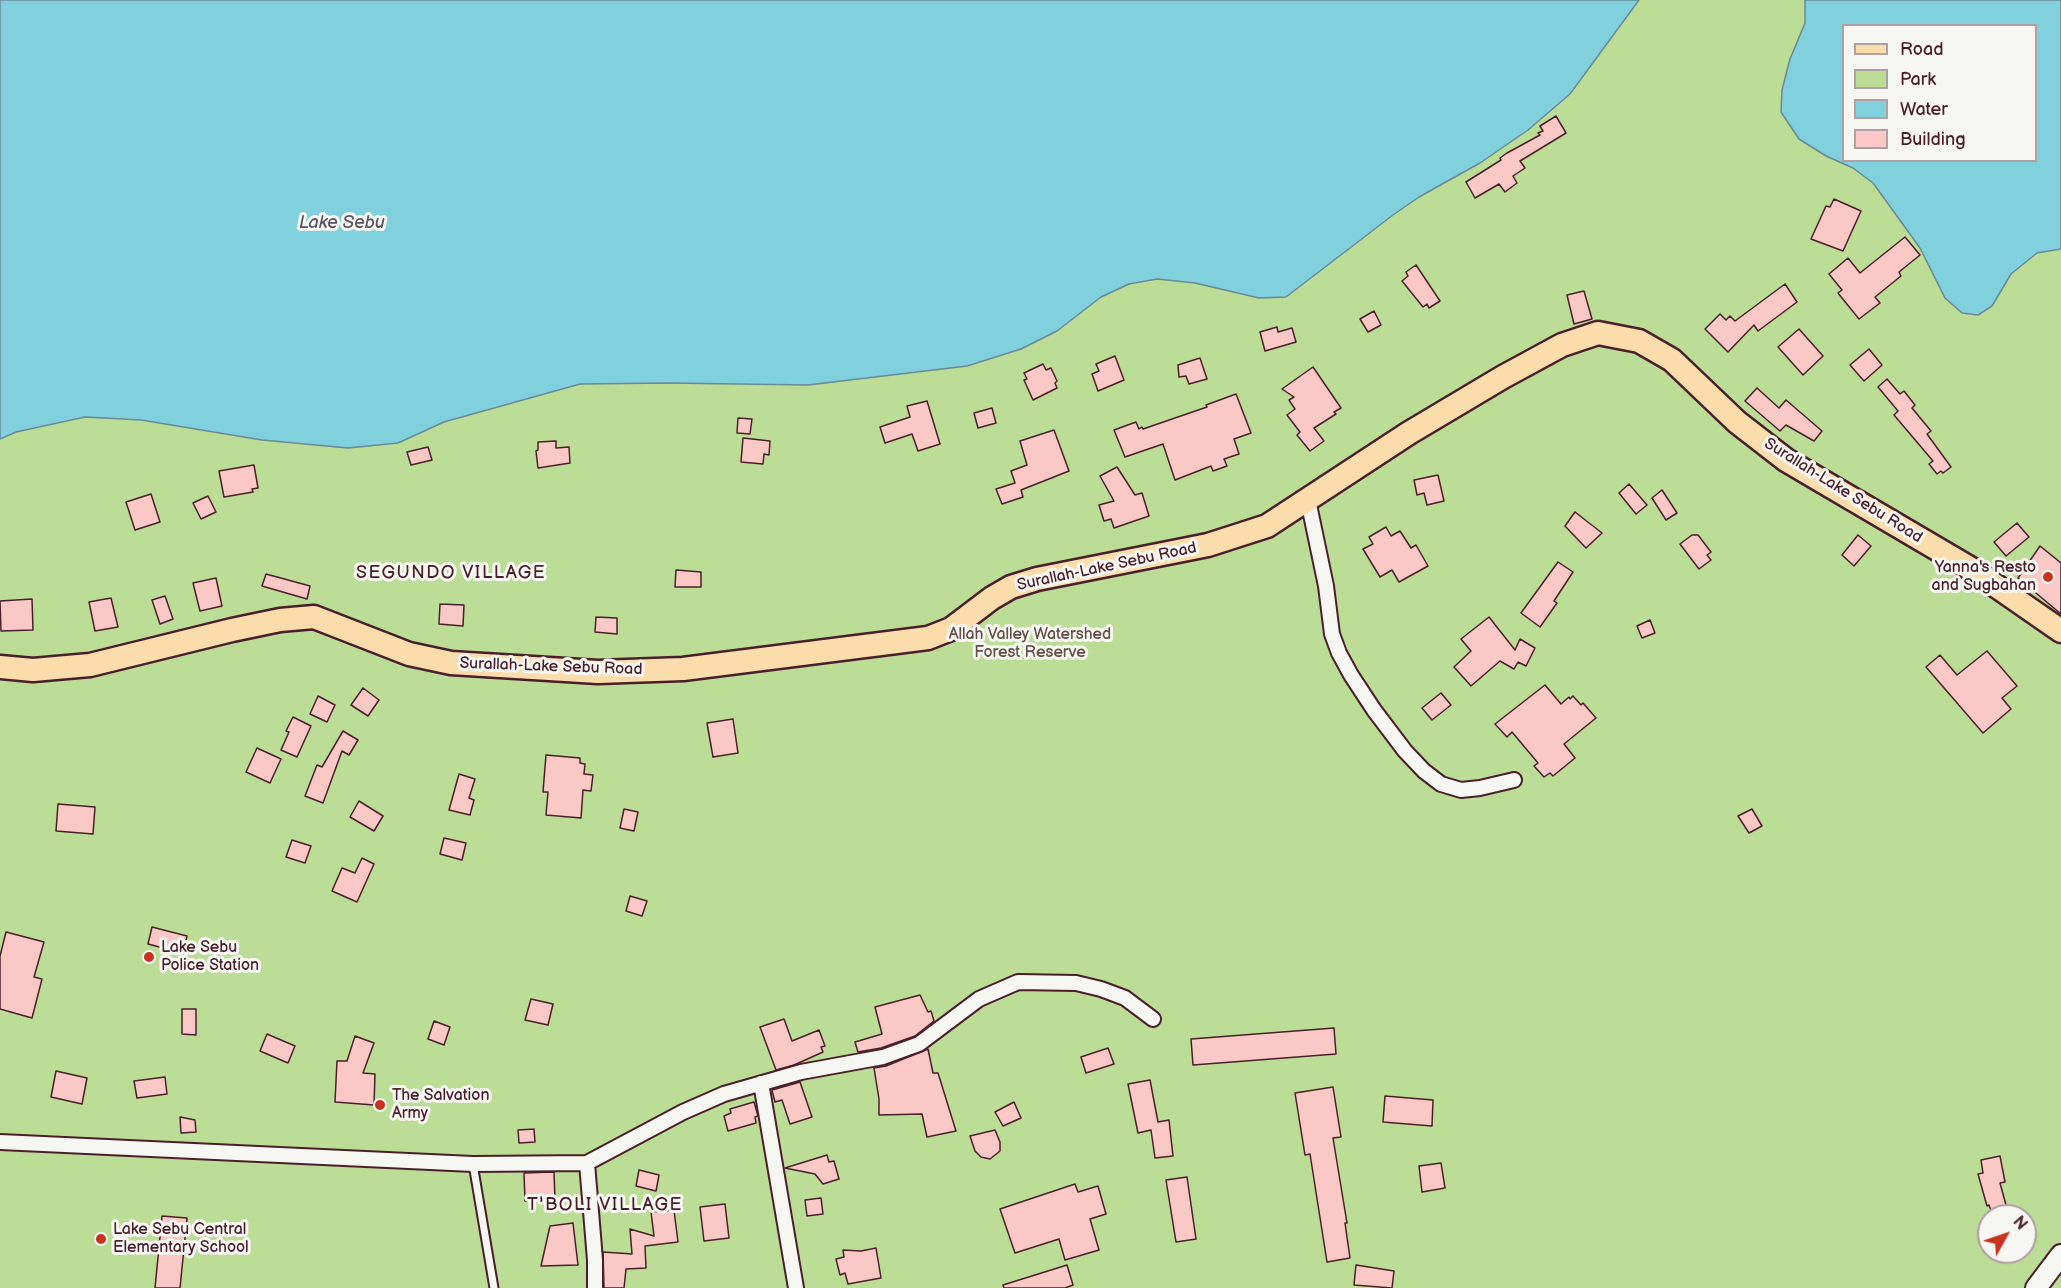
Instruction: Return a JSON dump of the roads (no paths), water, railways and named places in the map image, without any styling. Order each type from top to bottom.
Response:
[{"type":"main road","name":"Surallah-Lake Sebu Road","points":[[0,667],[33,670],[90,665],[232,630],[280,620],[314,617],[409,654],[451,663],[598,672],[683,669],[928,638],[951,629],[992,598],[1011,587],[1037,579],[1208,545],[1268,526],[1409,433],[1503,377],[1562,345],[1598,333],[1639,341],[1672,360],[1737,422],[1786,460],[1973,570],[2061,631]]},
{"type":"main road","points":[[2036,1288],[2061,1255]]},
{"type":"street","points":[[1308,500],[1326,586],[1332,634],[1351,675],[1374,710],[1405,751],[1424,771],[1441,784],[1461,790],[1514,780]]},
{"type":"street","points":[[0,1142],[473,1164],[587,1163],[683,1112],[724,1094],[801,1072],[883,1057],[919,1044],[979,999],[1018,982],[1076,983],[1101,989],[1125,998],[1153,1019]]},
{"type":"street","points":[[761,1083],[796,1288]]},
{"type":"street","points":[[587,1163],[595,1288]]},
{"type":"lane","points":[[473,1164],[494,1288]]},
{"type":"water","name":"Lake Sebu","points":[[0,0],[1639,0],[1570,94],[1528,130],[1480,163],[1419,197],[1286,297],[1259,298],[1195,283],[1157,279],[1129,284],[1101,297],[1057,331],[1021,349],[967,366],[808,385],[580,384],[444,422],[398,443],[348,448],[262,440],[141,420],[85,417],[16,432],[0,439]]},
{"type":"water","points":[[1805,0],[2061,0],[2061,249],[2037,253],[2011,274],[1992,306],[1978,315],[1962,313],[1945,298],[1920,248],[1873,183],[1853,168],[1826,156],[1799,139],[1781,112],[1782,90],[1790,59],[1805,23]]},
{"type":"place","name":"Yanna's Resto and Sugbahan","points":[[2048,577]]},
{"type":"place","name":"Lake Sebu Police Station","points":[[149,957]]},
{"type":"place","name":"The Salvation Army","points":[[380,1105]]},
{"type":"place","name":"Lake Sebu Central Elementary School","points":[[101,1239]]},
{"type":"district","name":"SEGUNDO VILLAGE","points":[[451,573]]},
{"type":"district","name":"T'BOLI VILLAGE","points":[[605,1205]]},
{"type":"park label","name":"Allah Valley Watershed Forest Reserve","points":[[1030,644]]}]
